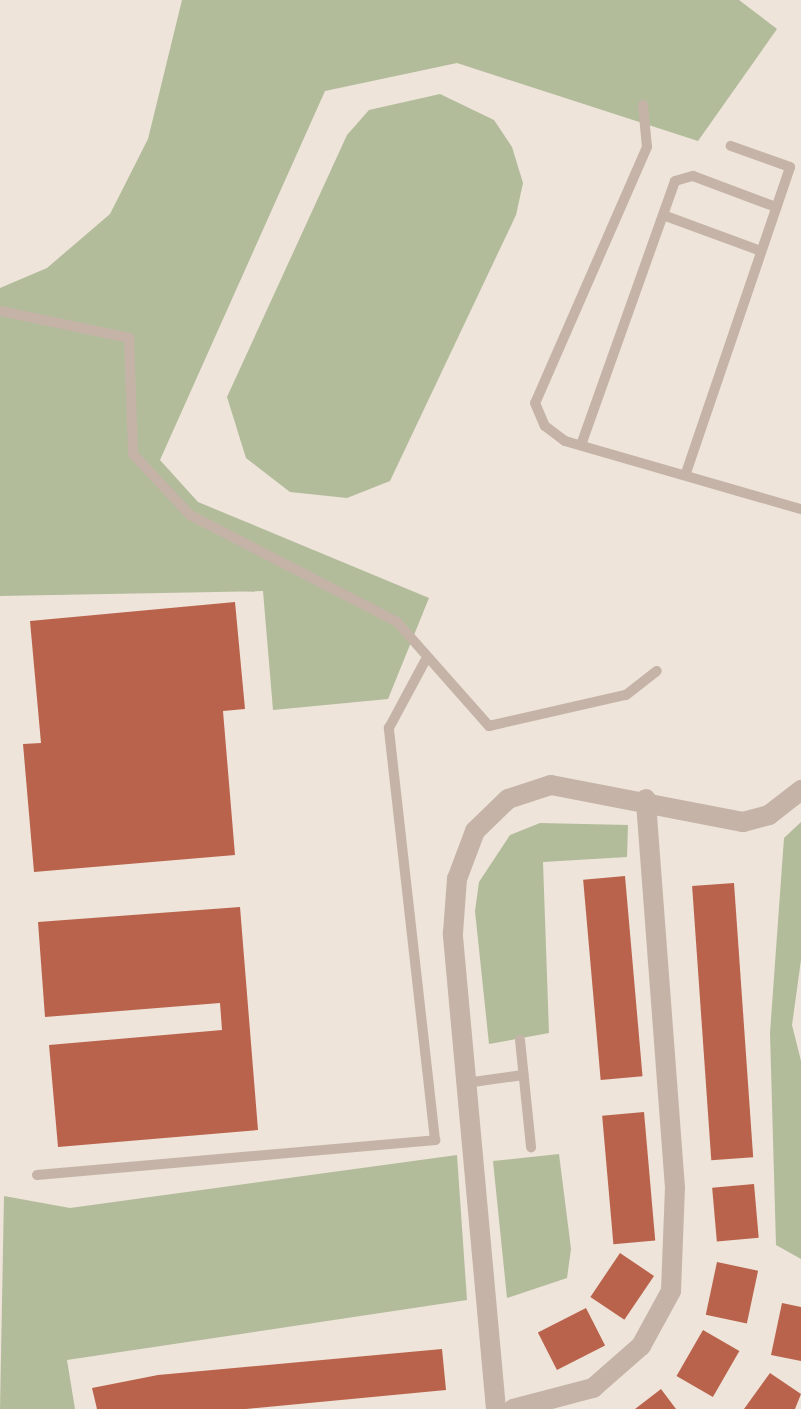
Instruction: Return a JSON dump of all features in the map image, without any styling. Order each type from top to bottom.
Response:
[{"type":"street","points":[[496,1409],[453,903],[475,831],[508,799],[540,787],[646,799],[743,822],[769,815],[801,790]]},
{"type":"street","points":[[513,1409],[593,1388],[641,1346],[671,1291],[675,1188],[646,799]]},
{"type":"lane","points":[[643,105],[647,147],[535,403],[545,426],[581,445],[686,473],[801,509]]},
{"type":"lane","points":[[686,473],[790,167],[731,146]]},
{"type":"lane","points":[[581,445],[663,215],[681,176],[776,207]]},
{"type":"lane","points":[[663,215],[761,251]]},
{"type":"lane","points":[[0,311],[129,338],[133,454],[190,515],[397,622],[425,661],[489,726],[626,695],[657,671]]},
{"type":"lane","points":[[37,1175],[435,1140],[389,728],[425,661]]},
{"type":"lane","points":[[520,1040],[531,1147]]},
{"type":"lane","points":[[466,1083],[523,1075]]},
{"type":"green space","points":[[182,0],[739,0],[777,29],[698,141],[457,63],[325,91],[160,460],[198,502],[429,598],[388,699],[273,710],[263,591],[0,596],[0,288],[47,268],[110,214],[148,139]]},
{"type":"green space","points":[[440,94],[494,120],[512,147],[523,183],[516,215],[390,481],[347,498],[290,492],[246,458],[227,397],[347,135],[369,110]]},
{"type":"green space","points":[[801,822],[801,960],[792,1025],[801,1061],[801,1259],[776,1245],[770,1033],[784,838]]},
{"type":"green space","points":[[540,823],[628,825],[627,857],[543,862],[549,1033],[489,1044],[475,911],[479,882],[510,835]]},
{"type":"green space","points":[[559,1154],[571,1249],[567,1278],[507,1298],[493,1161]]},
{"type":"green space","points":[[457,1155],[467,1300],[67,1360],[75,1409],[0,1409],[4,1196],[70,1208]]},
{"type":"building","points":[[235,602],[245,709],[223,711],[235,855],[34,872],[23,744],[41,743],[30,621]]},
{"type":"building","points":[[625,876],[643,1076],[601,1080],[583,880]]},
{"type":"building","points":[[734,883],[753,1157],[711,1160],[692,886]]},
{"type":"building","points":[[240,907],[258,1130],[58,1147],[49,1045],[222,1030],[220,1003],[45,1017],[38,922]]},
{"type":"building","points":[[644,1112],[655,1241],[613,1244],[602,1116]]},
{"type":"building","points":[[754,1184],[759,1238],[717,1241],[712,1188]]},
{"type":"building","points":[[620,1253],[654,1276],[624,1320],[590,1297]]},
{"type":"building","points":[[717,1262],[758,1271],[747,1324],[706,1315]]},
{"type":"building","points":[[782,1303],[801,1307],[801,1361],[771,1355]]},
{"type":"building","points":[[586,1308],[605,1345],[557,1370],[538,1333]]},
{"type":"building","points":[[703,1330],[739,1351],[713,1397],[676,1376]]},
{"type":"building","points":[[442,1349],[446,1390],[246,1409],[97,1409],[92,1388],[158,1375]]},
{"type":"building","points":[[770,1373],[801,1394],[795,1409],[744,1409]]},
{"type":"building","points":[[661,1389],[676,1409],[635,1409]]}]
